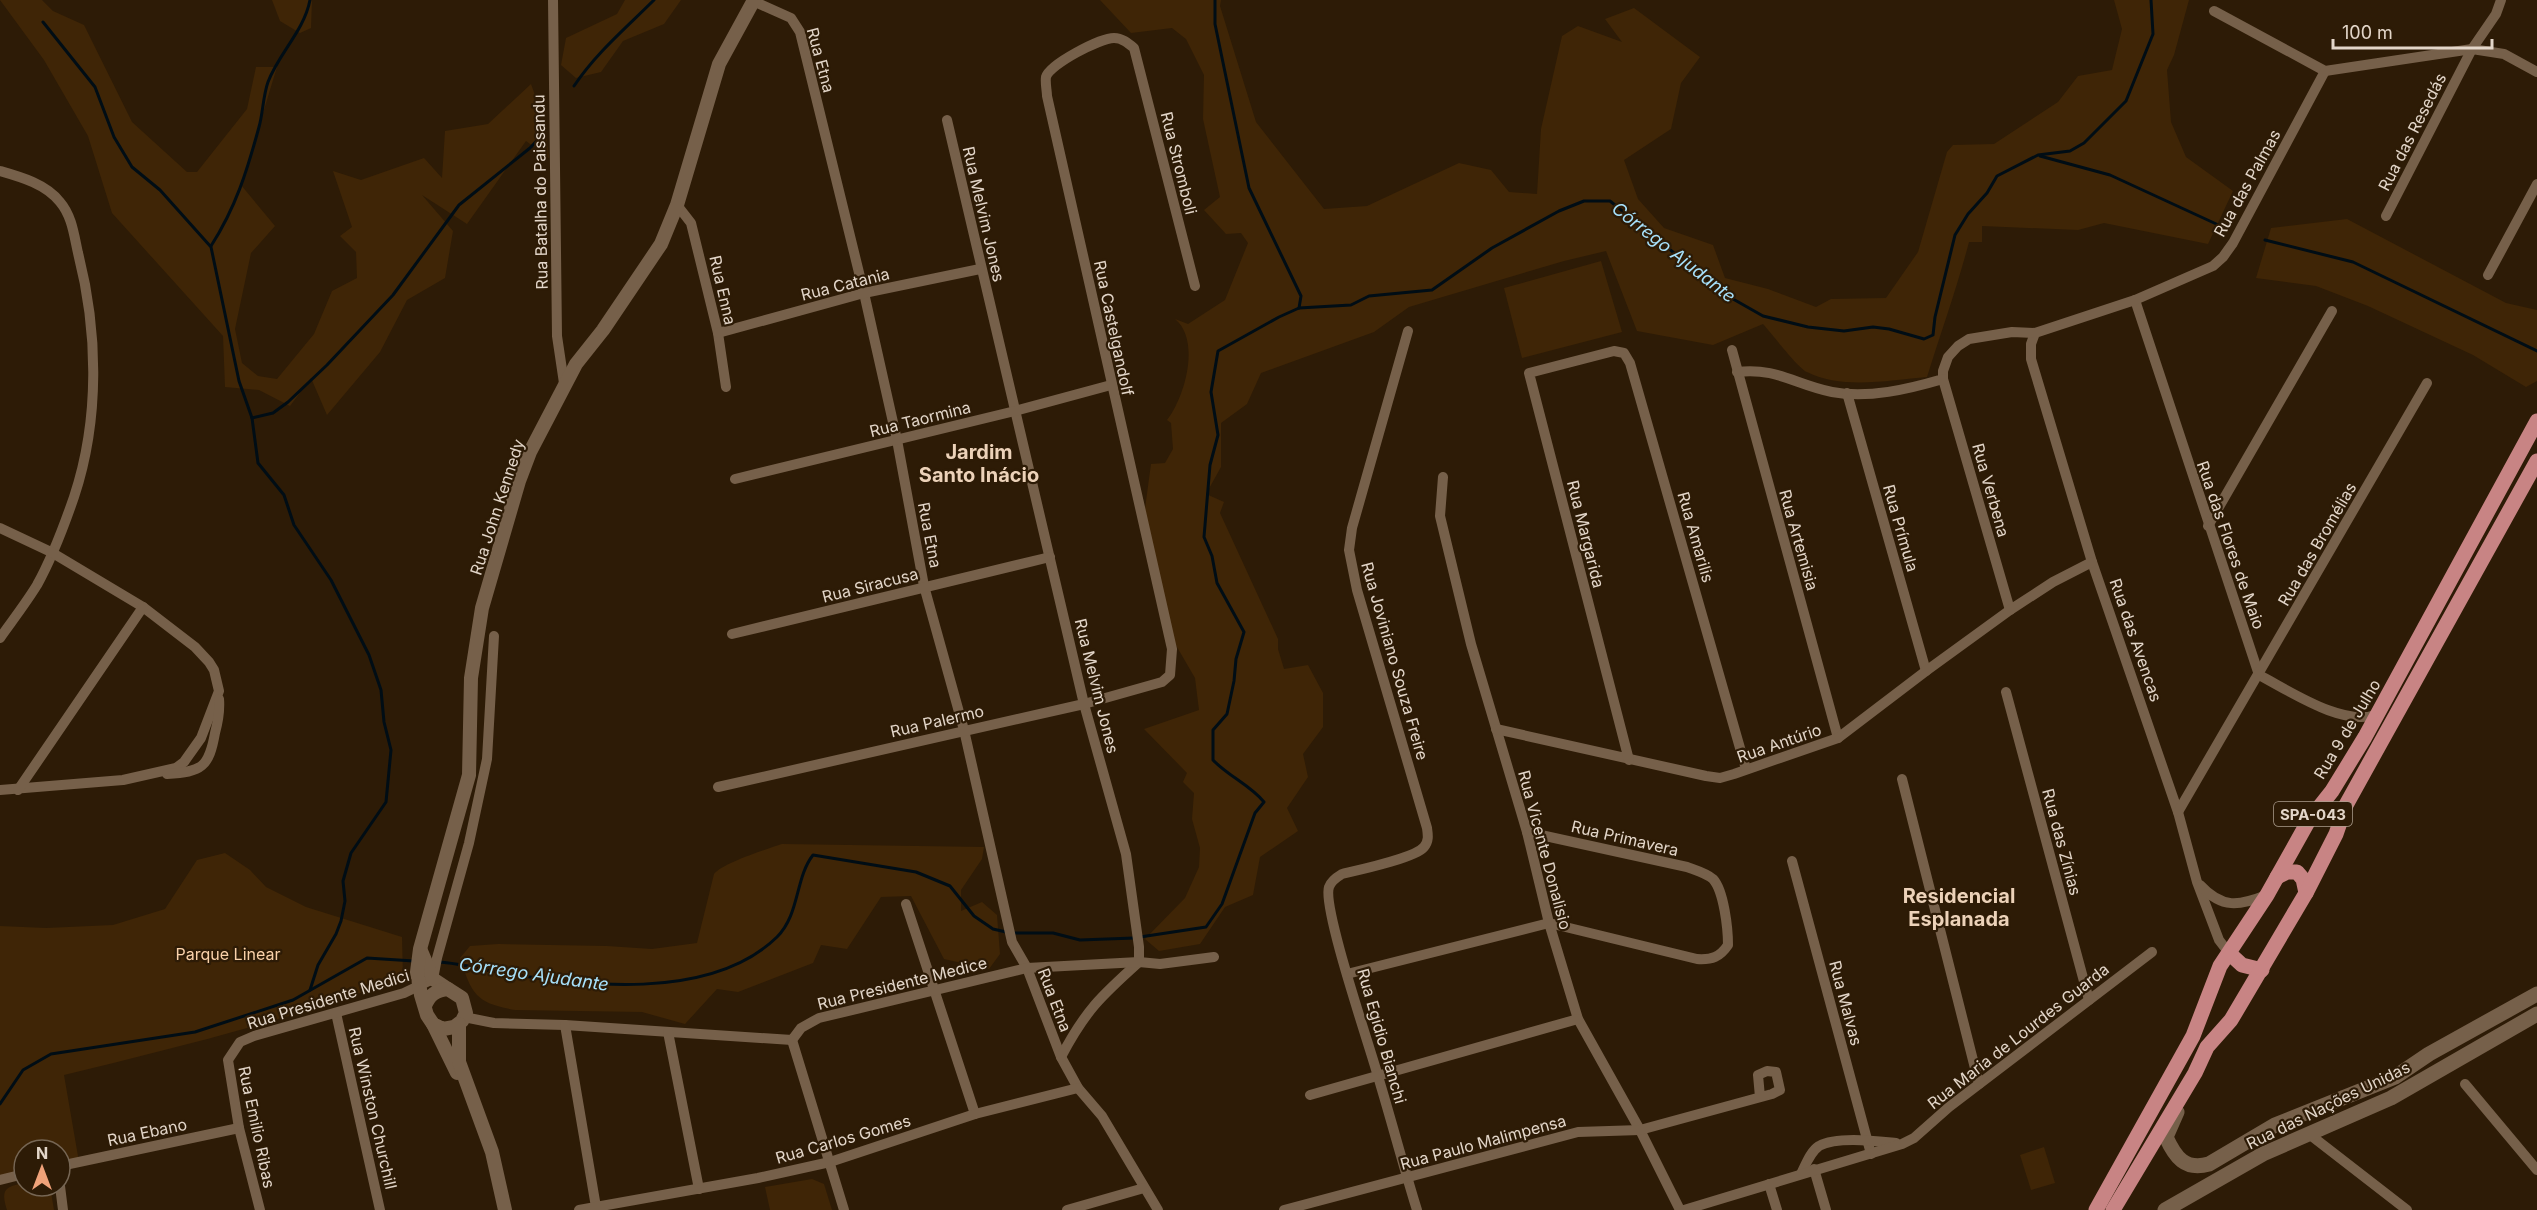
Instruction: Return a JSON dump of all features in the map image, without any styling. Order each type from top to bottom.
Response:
[{"type":"main road","name":"Rua 9 de Julho","points":[[2096,1210],[2193,1036],[2220,966],[2267,895],[2304,826],[2342,775],[2378,714],[2537,421]]},
{"type":"main road","name":"Rua 9 de Julho","points":[[2113,1210],[2195,1073],[2207,1047],[2231,1020],[2306,893],[2336,834],[2350,798],[2537,461]]},
{"type":"main road","points":[[2277,877],[2287,872],[2297,872],[2303,879],[2306,893]]},
{"type":"main road","points":[[2229,953],[2242,965],[2262,970]]},
{"type":"main road","name":"Rua das Nações Unidas","points":[[2195,1073],[2166,1137],[2178,1159],[2199,1167],[2209,1164],[2275,1125],[2395,1077],[2429,1054],[2537,994]]},
{"type":"main road","name":"Rua das Nações Unidas","points":[[2165,1210],[2263,1154],[2391,1098],[2537,1014]]},
{"type":"street","name":"Rua Batalha do Paissandu","points":[[553,0],[557,336],[564,383]]},
{"type":"street","name":"Rua John Kennedy","points":[[425,1006],[419,988],[426,974],[420,953],[469,775],[471,678],[482,608],[522,471],[564,383],[661,243],[677,205],[719,64],[754,0]]},
{"type":"street","name":"Rua Etna","points":[[754,0],[791,18],[800,33],[864,293],[897,440],[924,586],[964,730],[1012,942],[1027,968],[1061,1057]]},
{"type":"street","name":"Rua das Resedás","points":[[2386,216],[2472,49],[2496,14],[2500,0]]},
{"type":"street","points":[[2214,11],[2325,71],[2472,49],[2504,54],[2537,72]]},
{"type":"street","name":"Rua Castelgandolf","points":[[1134,48],[1125,40],[1114,38],[1100,41],[1053,67],[1046,78],[1047,96],[1172,649],[1172,670],[1162,682]]},
{"type":"street","name":"Rua Stromboli","points":[[1134,48],[1195,286]]},
{"type":"street","name":"Rua das Palmas","points":[[1943,379],[1948,357],[1958,346],[1969,339],[2012,332],[2036,333],[2135,300],[2213,266],[2223,257],[2325,71]]},
{"type":"street","name":"Rua Melvim Jones","points":[[947,120],[1084,704],[1126,854],[1137,930],[1139,962]]},
{"type":"street","points":[[0,171],[26,178],[58,199],[67,210],[86,285],[93,359],[93,393],[86,453],[74,495],[37,584],[0,638]]},
{"type":"street","points":[[2488,275],[2537,184]]},
{"type":"street","name":"Rua Enna","points":[[677,205],[691,222],[718,333],[726,387]]},
{"type":"street","name":"Rua Catania","points":[[718,333],[864,293],[980,268]]},
{"type":"street","name":"Rua das Flores de Maio","points":[[2135,300],[2259,675]]},
{"type":"street","points":[[2208,526],[2331,311]]},
{"type":"street","name":"Rua Joviniano Souza Freire","points":[[1342,874],[1413,854],[1424,847],[1428,839],[1427,828],[1357,590],[1349,550],[1352,528],[1408,331]]},
{"type":"street","name":"Rua das Avencas","points":[[2036,333],[2031,344],[2031,359],[2092,562],[2178,812],[2197,882],[2219,940],[2229,953]]},
{"type":"street","name":"Rua Artemisia","points":[[1732,350],[1838,738]]},
{"type":"street","name":"Rua Amarilis","points":[[1586,357],[1619,351],[1624,353],[1630,363],[1746,769]]},
{"type":"street","name":"Rua Margarida","points":[[1586,357],[1529,373],[1629,760]]},
{"type":"street","points":[[1737,372],[1769,371],[1824,389],[1847,393],[1896,391],[1943,379]]},
{"type":"street","name":"Rua Verbena","points":[[1943,379],[2010,610]]},
{"type":"street","name":"Rua das Bromélias","points":[[2178,812],[2427,383]]},
{"type":"street","name":"Rua Taormina","points":[[735,479],[1015,411],[1111,385]]},
{"type":"street","name":"Rua Prímula","points":[[1847,393],[1926,671]]},
{"type":"street","name":"Rua Vicente Donalisio","points":[[1443,477],[1440,516],[1471,644],[1527,832],[1549,923],[1578,1019],[1682,1210]]},
{"type":"street","points":[[0,528],[51,552],[143,607],[195,647],[214,670],[220,707],[210,758],[196,769],[189,771],[149,775]]},
{"type":"street","name":"Rua Siracusa","points":[[732,634],[1050,557]]},
{"type":"street","name":"Rua Antúrio","points":[[1496,729],[1629,760],[1720,778],[1838,738],[2010,610],[2053,582],[2092,562]]},
{"type":"street","points":[[18,790],[37,759],[97,678],[143,607]]},
{"type":"street","points":[[494,636],[487,759],[469,843],[443,935],[426,974],[462,998],[466,1008],[462,1020],[459,1062],[492,1152],[505,1210]]},
{"type":"street","points":[[2259,675],[2343,716],[2363,718],[2378,714]]},
{"type":"street","name":"Rua Palermo","points":[[718,787],[1084,704],[1162,682]]},
{"type":"street","points":[[0,790],[123,780],[167,771],[184,762],[201,738],[219,691]]},
{"type":"street","name":"Rua das Zínias","points":[[2006,692],[2089,999]]},
{"type":"street","points":[[1902,780],[1979,1084]]},
{"type":"street","name":"Rua Primavera","points":[[1527,832],[1687,867],[1713,880],[1721,895],[1728,945],[1722,953],[1709,960],[1697,959],[1549,923]]},
{"type":"street","name":"Rua Malvas","points":[[1792,861],[1871,1154]]},
{"type":"street","name":"Rua Egidio Bianchi","points":[[1342,874],[1329,887],[1332,920],[1417,1210]]},
{"type":"street","points":[[2197,882],[2210,896],[2234,904],[2242,904],[2267,895]]},
{"type":"street","points":[[906,904],[975,1114]]},
{"type":"street","points":[[1347,974],[1549,923]]},
{"type":"street","points":[[420,953],[435,945],[443,935]]},
{"type":"street","name":"Rua Maria de Lourdes Guarda","points":[[1682,1210],[1814,1169],[1871,1154],[1914,1138],[1979,1084],[2152,952]]},
{"type":"street","name":"Rua Presidente Medice","points":[[792,1040],[801,1028],[819,1018],[934,988],[1027,968],[1139,962],[1176,963],[1214,957]]},
{"type":"street","points":[[1139,962],[1102,994],[1088,1010],[1061,1057],[1078,1088],[1102,1116],[1158,1210]]},
{"type":"street","name":"Rua Presidente Medici","points":[[233,1051],[240,1042],[254,1036],[419,988]]},
{"type":"street","points":[[448,989],[436,992],[428,999],[425,1006],[427,1015],[452,1066],[466,1086]]},
{"type":"street","name":"Rua Winston Churchill","points":[[336,1013],[380,1210]]},
{"type":"street","points":[[1310,1095],[1578,1019]]},
{"type":"street","points":[[433,1024],[443,1029],[462,1020],[792,1040],[844,1210]]},
{"type":"street","points":[[565,1025],[596,1207]]},
{"type":"street","points":[[668,1032],[699,1189]]},
{"type":"street","name":"Rua Emilio Ribas","points":[[233,1051],[228,1060],[228,1070],[239,1128],[260,1210]]},
{"type":"street","points":[[2465,1084],[2537,1170]]},
{"type":"street","name":"Rua Carlos Gomes","points":[[579,1210],[699,1189],[830,1162],[975,1114],[1078,1088]]},
{"type":"street","name":"Rua Paulo Malimpensa","points":[[1284,1210],[1578,1132],[1640,1130],[1760,1096]]},
{"type":"street","name":"Rua Ebano","points":[[72,1163],[239,1128]]},
{"type":"street","points":[[2309,1134],[2407,1210]]},
{"type":"street","points":[[1801,1174],[1812,1153],[1818,1147],[1867,1140],[1902,1144]]},
{"type":"street","points":[[1814,1169],[1826,1210]]},
{"type":"street","points":[[1769,1184],[1777,1210]]},
{"type":"street","points":[[1067,1210],[1144,1188]]},
{"type":"green space","points":[[0,0],[42,0],[53,11],[84,25],[132,122],[187,172],[197,172],[247,109],[256,67],[277,67],[241,185],[275,226],[251,253],[235,329],[242,363],[258,376],[277,379],[314,334],[332,291],[357,278],[356,252],[340,236],[352,227],[333,171],[361,180],[424,158],[442,178],[445,131],[488,124],[531,84],[545,123],[549,158],[526,141],[467,224],[422,195],[453,231],[445,278],[407,300],[380,352],[327,415],[311,378],[290,406],[259,390],[225,387],[223,336],[112,213],[88,136],[44,60]]},
{"type":"green space","points":[[272,0],[312,0],[311,28],[300,33],[280,21]]},
{"type":"green space","points":[[625,0],[681,0],[664,24],[623,41],[601,72],[576,78],[561,65],[566,38],[617,14]]},
{"type":"green space","points":[[1100,0],[1221,0],[1220,6],[1256,122],[1324,209],[1367,206],[1459,163],[1491,170],[1509,192],[1537,194],[1541,129],[1562,36],[1578,26],[1622,42],[1605,19],[1634,8],[1700,57],[1681,83],[1671,129],[1624,160],[1638,199],[1664,228],[1713,245],[1725,278],[1768,289],[1816,307],[1831,299],[1886,298],[1918,252],[1947,152],[1953,145],[1994,144],[2058,102],[2078,76],[2112,70],[2122,29],[2114,0],[2189,0],[2174,55],[2167,70],[2171,122],[2186,157],[2233,191],[2208,244],[2104,223],[2078,230],[1982,226],[1982,242],[1969,242],[1927,377],[1866,382],[1821,378],[1807,372],[1791,358],[1763,324],[1713,345],[1637,331],[1606,251],[1564,261],[1409,307],[1374,332],[1261,373],[1247,404],[1221,423],[1221,467],[1206,494],[1224,502],[1220,513],[1278,639],[1278,649],[1284,669],[1308,665],[1323,693],[1323,727],[1303,754],[1308,777],[1287,808],[1298,831],[1260,857],[1253,895],[1225,907],[1200,944],[1159,951],[1145,939],[1185,898],[1199,867],[1200,848],[1192,819],[1194,793],[1183,782],[1187,773],[1144,729],[1199,710],[1195,678],[1163,623],[1142,531],[1151,464],[1165,463],[1173,449],[1171,423],[1167,420],[1180,397],[1188,369],[1187,340],[1183,328],[1175,319],[1188,324],[1225,300],[1248,243],[1241,233],[1226,234],[1204,210],[1220,197],[1203,119],[1204,75],[1186,39],[1172,28],[1131,33]]},
{"type":"green space","points":[[2347,219],[2506,303],[2537,310],[2537,381],[2526,387],[2473,355],[2368,306],[2316,286],[2256,278],[2271,228]]},
{"type":"green space","points":[[1601,261],[1622,332],[1522,358],[1504,288]]},
{"type":"green space","points":[[782,844],[984,847],[982,859],[961,890],[961,911],[982,902],[997,915],[1000,954],[989,969],[944,959],[911,896],[881,897],[847,949],[821,945],[813,963],[738,992],[717,989],[685,1024],[642,1012],[515,1010],[484,1000],[477,995],[468,981],[460,958],[470,946],[498,944],[652,949],[697,943],[714,874],[736,861]]},
{"type":"green space","name":"Parque Linear","points":[[225,853],[250,870],[266,887],[306,907],[402,937],[403,978],[319,1007],[193,1043],[64,1075],[79,1162],[72,1163],[72,1138],[12,1138],[12,1177],[0,1180],[0,926],[46,928],[113,925],[165,909],[197,860]]},
{"type":"green space","points":[[2044,1147],[2055,1183],[2031,1190],[2020,1155]]},
{"type":"green space","points":[[812,1179],[824,1184],[832,1210],[770,1210],[765,1187]]},
{"type":"green space","points":[[12,1186],[12,1198],[52,1198],[54,1210],[7,1210],[4,1194]]},
{"type":"waterway","points":[[211,246],[234,203],[245,174],[259,127],[268,82],[278,61],[297,32],[310,0]]},
{"type":"waterway","points":[[574,86],[602,51],[654,0]]},
{"type":"waterway","points":[[1215,0],[1215,24],[1249,188],[1301,296],[1299,308]]},
{"type":"waterway","name":"Córrego Ajudante","points":[[1140,937],[1206,927],[1222,904],[1255,813],[1264,802],[1213,760],[1213,730],[1227,714],[1236,659],[1244,632],[1217,583],[1212,556],[1204,537],[1210,465],[1218,435],[1211,392],[1218,351],[1299,308],[1351,305],[1369,296],[1432,290],[1492,248],[1559,211],[1584,201],[1610,201],[1726,295],[1763,316],[1808,327],[1844,331],[1873,327],[1889,329],[1924,339],[1933,335],[1935,317],[1955,235],[1997,176],[2038,155],[2070,151],[2084,143],[2126,101],[2153,34],[2151,0]]},
{"type":"waterway","points":[[43,22],[95,87],[114,137],[132,167],[160,190],[211,247],[239,381],[252,418],[258,463],[284,495],[294,525],[331,580],[369,655],[381,690],[384,722],[391,750],[386,802],[351,853],[343,881],[345,901],[341,921],[318,965],[310,990]]},
{"type":"waterway","points":[[252,418],[273,413],[327,365],[393,295],[459,205],[530,148],[544,133]]},
{"type":"waterway","points":[[2040,156],[2110,175],[2225,228]]},
{"type":"waterway","points":[[2265,240],[2353,262],[2537,351]]},
{"type":"waterway","name":"Córrego Ajudante","points":[[438,962],[567,982],[605,984],[643,984],[681,980],[717,972],[749,958],[777,937],[790,918],[803,874],[813,855],[916,872],[950,886],[974,916],[993,929],[1006,932]]},
{"type":"waterway","name":"Córrego Ajudante","points":[[1012,933],[1053,933],[1080,940],[1134,938]]},
{"type":"waterway","name":"Córrego Ajudante","points":[[0,1104],[23,1070],[51,1054],[195,1032],[293,1000],[367,958],[414,961]]},
{"type":"district","name":"Jardim Santo Inácio","points":[[979,464]]},
{"type":"district","name":"Residencial Esplanada","points":[[1959,908]]}]
